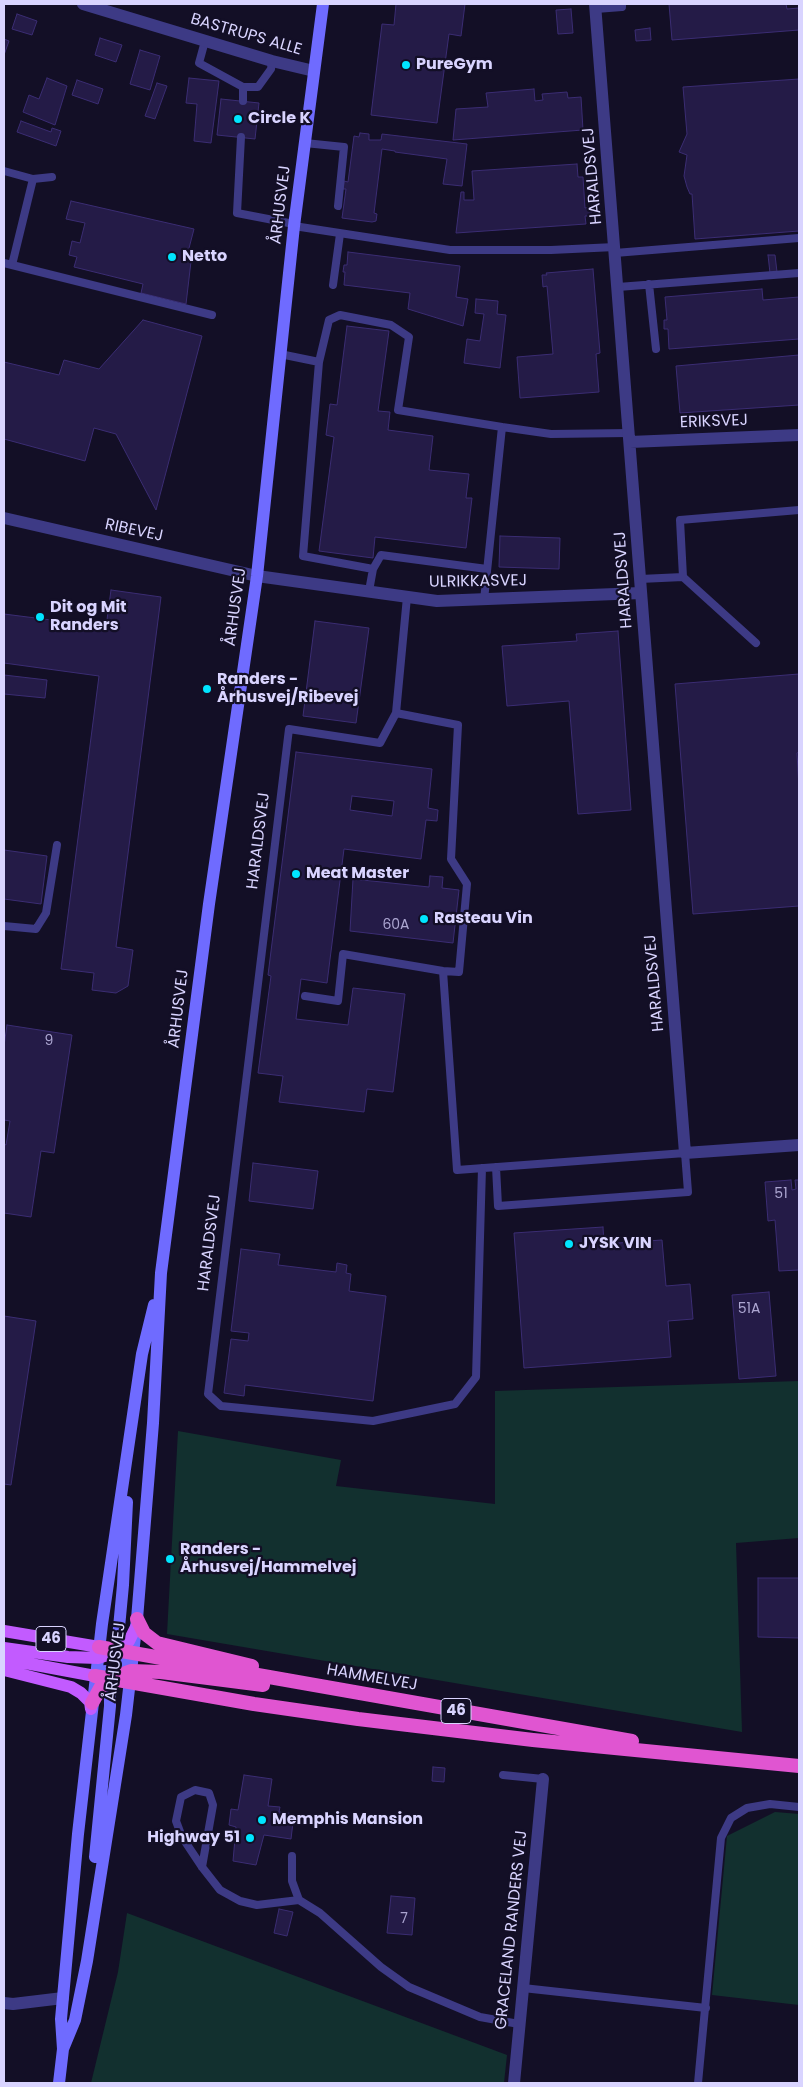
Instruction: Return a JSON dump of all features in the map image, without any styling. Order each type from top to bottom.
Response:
[{"type":"highway","points":[[137,1623],[149,1638],[164,1645],[418,1704]]},
{"type":"highway","name":"HAMMELVEJ","points":[[98,1652],[126,1652],[734,1759]]},
{"type":"highway","points":[[92,1706],[102,1685],[102,1678],[130,1677],[161,1672],[418,1704]]},
{"type":"highway","name":"HAMMELVEJ","points":[[130,1677],[151,1687],[358,1719],[533,1740],[799,1766]]},
{"type":"main road","name":"ÅRHUSVEJ","points":[[63,2049],[75,2020],[87,1961],[130,1677],[126,1652],[137,1623],[153,1423],[162,1274],[209,904],[257,576],[294,225],[323,4]]},
{"type":"main road","name":"ÅRHUSVEJ","points":[[98,1652],[142,1354],[162,1274]]},
{"type":"main road","points":[[126,1652],[118,1638],[123,1586],[129,1437]]},
{"type":"main road","name":"HAMMELVEJ","points":[[4,1631],[78,1643],[98,1652]]},
{"type":"main road","points":[[4,1648],[68,1657],[98,1652],[110,1712],[104,1755],[87,1961]]},
{"type":"main road","name":"46","points":[[4,1659],[102,1678]]},
{"type":"main road","points":[[4,1670],[71,1687],[81,1693],[92,1706]]},
{"type":"main road","name":"ÅRHUSVEJ","points":[[59,2083],[63,2049],[61,2019],[92,1706]]},
{"type":"street","name":"BASTRUPS ALLE","points":[[83,4],[272,61],[314,70]]},
{"type":"street","name":"HARALDSVEJ","points":[[595,6],[685,1153]]},
{"type":"street","name":"ERIKSVEJ","points":[[630,437],[799,436]]},
{"type":"street","name":"RIBEVEJ","points":[[4,518],[257,576]]},
{"type":"street","name":"ULRIKKASVEJ","points":[[257,576],[437,601],[641,593]]},
{"type":"street","points":[[685,1153],[799,1145]]},
{"type":"street","name":"GRACELAND RANDERS VEJ","points":[[514,2083],[543,1779]]},
{"type":"street","points":[[4,2003],[13,2004],[63,1998]]},
{"type":"lane","points":[[595,6],[622,7],[622,4]]},
{"type":"lane","points":[[205,41],[199,63],[243,87],[258,87],[271,69],[272,61]]},
{"type":"lane","points":[[243,87],[243,101]]},
{"type":"lane","points":[[241,137],[237,213],[340,234],[450,250],[615,250],[799,238]]},
{"type":"lane","points":[[305,143],[344,147],[338,206]]},
{"type":"lane","points":[[4,171],[33,179],[52,177]]},
{"type":"lane","points":[[33,179],[8,264],[212,315]]},
{"type":"lane","points":[[333,285],[340,234]]},
{"type":"lane","points":[[618,287],[799,273]]},
{"type":"lane","points":[[649,284],[656,349]]},
{"type":"lane","points":[[373,569],[303,556],[319,362],[329,320],[340,315],[390,325],[409,337],[398,410],[551,434],[630,437]]},
{"type":"lane","points":[[280,354],[319,362]]},
{"type":"lane","points":[[484,600],[502,427]]},
{"type":"lane","points":[[683,577],[680,520],[799,510]]},
{"type":"lane","points":[[369,592],[373,569],[381,555],[487,569]]},
{"type":"lane","points":[[640,579],[683,577],[756,642]]},
{"type":"lane","name":"HARALDSVEJ","points":[[407,597],[396,713],[380,744],[289,729],[208,1394],[221,1406],[373,1421],[455,1404],[476,1377],[482,1168]]},
{"type":"lane","points":[[305,996],[338,1001],[343,954],[443,972],[459,972],[467,884],[451,859],[458,725],[396,713]]},
{"type":"lane","points":[[4,926],[36,929],[46,913],[57,845]]},
{"type":"lane","points":[[443,972],[457,1170],[685,1153]]},
{"type":"lane","name":"HARALDSVEJ","points":[[496,1167],[498,1206],[688,1192],[685,1153]]},
{"type":"lane","points":[[503,1775],[543,1779]]},
{"type":"lane","points":[[202,1867],[213,1805],[209,1793],[195,1790],[181,1797],[176,1821],[182,1837],[202,1867],[220,1890],[240,1900],[257,1905],[299,1900]]},
{"type":"lane","points":[[698,2083],[721,1838],[731,1818],[747,1808],[770,1804],[799,1807]]},
{"type":"lane","points":[[292,1856],[292,1881],[299,1900],[320,1913],[381,1967],[409,1987],[480,2017],[519,2024]]},
{"type":"lane","points":[[524,1988],[706,2008]]},
{"type":"green space","points":[[799,1381],[799,1538],[736,1543],[742,1732],[167,1634],[178,1431],[341,1460],[336,1486],[495,1504],[495,1391]]},
{"type":"green space","points":[[775,1812],[799,1814],[799,2005],[712,1995],[727,1836]]},
{"type":"green space","points":[[127,1913],[507,2055],[504,2083],[91,2083],[118,1972]]},
{"type":"building","points":[[396,4],[465,4],[461,36],[449,34],[437,123],[371,115],[382,24],[394,25]]},
{"type":"building","points":[[669,4],[786,4],[787,9],[799,8],[799,30],[672,40]]},
{"type":"building","points":[[571,9],[573,33],[558,34],[556,10]]},
{"type":"building","points":[[17,14],[37,21],[32,35],[12,29]]},
{"type":"building","points":[[650,28],[651,40],[636,41],[635,30]]},
{"type":"building","points":[[100,38],[122,45],[116,62],[95,55]]},
{"type":"building","points":[[4,39],[9,41],[4,55]]},
{"type":"building","points":[[140,50],[160,56],[150,90],[130,84]]},
{"type":"building","points":[[47,78],[67,86],[55,125],[23,112],[29,95],[39,99]]},
{"type":"building","points":[[189,78],[219,81],[211,143],[194,141],[197,104],[186,103]]},
{"type":"building","points":[[799,79],[799,231],[695,239],[692,194],[690,194],[684,176],[687,155],[679,152],[687,134],[683,87]]},
{"type":"building","points":[[77,80],[103,89],[98,104],[72,95]]},
{"type":"building","points":[[157,83],[167,86],[155,119],[145,116]]},
{"type":"building","points":[[534,89],[535,101],[543,100],[542,94],[567,92],[568,98],[581,97],[583,130],[453,140],[456,109],[488,107],[486,93]]},
{"type":"building","name":"Circle K","points":[[221,99],[259,103],[255,139],[217,135]]},
{"type":"building","points":[[21,121],[51,132],[52,128],[61,131],[56,146],[17,132]]},
{"type":"building","points":[[360,133],[369,134],[369,140],[381,140],[382,134],[467,144],[462,186],[443,184],[447,159],[382,149],[374,213],[377,214],[376,221],[342,218],[346,189],[343,189],[344,181],[348,182],[354,136],[359,137]]},
{"type":"building","points":[[577,164],[578,177],[583,177],[585,208],[591,207],[592,216],[585,216],[586,224],[456,233],[461,192],[464,192],[464,200],[474,200],[472,171]]},
{"type":"building","points":[[71,201],[194,229],[188,252],[192,253],[186,304],[141,293],[143,284],[74,267],[77,257],[69,255],[72,241],[80,243],[85,223],[66,219]]},
{"type":"building","points":[[348,252],[460,266],[456,297],[468,299],[463,326],[408,309],[410,293],[344,285],[345,272],[343,272],[344,265],[347,265]]},
{"type":"building","points":[[768,255],[775,255],[777,272],[770,273]]},
{"type":"building","points":[[593,269],[600,353],[596,354],[599,392],[520,398],[517,357],[553,354],[547,286],[543,287],[542,275],[547,275],[546,273]]},
{"type":"building","points":[[762,289],[763,300],[799,297],[799,339],[669,349],[668,329],[664,329],[664,320],[667,320],[665,297]]},
{"type":"building","points":[[476,299],[498,301],[497,314],[506,315],[500,368],[464,363],[467,339],[480,341],[484,314],[475,313]]},
{"type":"building","points":[[143,320],[202,336],[156,510],[116,434],[94,428],[85,461],[4,439],[4,362],[59,375],[64,360],[99,369]]},
{"type":"building","points":[[347,326],[389,331],[378,411],[390,412],[388,430],[433,436],[429,470],[469,474],[466,498],[472,498],[466,548],[375,537],[373,558],[319,551],[334,437],[326,435],[330,404],[337,405]]},
{"type":"building","points":[[799,355],[799,405],[680,413],[676,366]]},
{"type":"building","points":[[500,536],[560,538],[559,569],[499,567]]},
{"type":"building","points":[[111,590],[161,597],[116,947],[133,950],[128,986],[116,993],[92,990],[94,973],[61,969],[99,676],[4,663],[4,614],[106,627]]},
{"type":"building","points":[[315,621],[369,628],[356,723],[303,716]]},
{"type":"building","points":[[618,631],[631,810],[578,814],[569,701],[507,706],[502,646],[577,641],[576,634]]},
{"type":"building","points":[[799,674],[799,752],[797,753],[799,788],[799,906],[693,914],[675,684]]},
{"type":"building","points":[[4,675],[47,680],[45,698],[4,694]]},
{"type":"building","points":[[296,752],[432,769],[428,808],[438,810],[437,821],[426,820],[421,859],[344,849],[327,983],[301,979],[296,1019],[348,1025],[353,988],[405,994],[393,1092],[367,1089],[364,1112],[279,1102],[283,1076],[258,1073],[271,976],[268,975]],"holes":[[[352,796],[394,801],[392,816],[350,810]]]},
{"type":"building","points":[[4,850],[47,856],[41,904],[4,899]]},
{"type":"building","points":[[430,876],[443,877],[442,888],[459,890],[453,943],[350,931],[353,879],[429,887]]},
{"type":"building","points":[[7,1025],[72,1035],[54,1153],[41,1151],[31,1217],[4,1213],[4,1144],[6,1145],[10,1121],[4,1120],[4,1046]]},
{"type":"building","points":[[253,1163],[318,1171],[313,1209],[249,1201]]},
{"type":"building","points":[[791,1180],[792,1190],[796,1189],[795,1180],[799,1180],[799,1270],[779,1271],[775,1220],[768,1221],[765,1182]]},
{"type":"building","points":[[603,1227],[604,1244],[662,1240],[666,1286],[690,1284],[693,1319],[668,1321],[671,1357],[524,1368],[514,1233]]},
{"type":"building","points":[[241,1249],[280,1254],[278,1265],[336,1272],[337,1263],[347,1265],[346,1273],[351,1274],[349,1291],[386,1296],[373,1401],[245,1385],[244,1396],[224,1393],[231,1339],[248,1341],[249,1333],[231,1331]]},
{"type":"building","points":[[769,1292],[776,1376],[739,1379],[732,1295]]},
{"type":"building","points":[[4,1316],[36,1321],[11,1485],[4,1484]]},
{"type":"building","points":[[758,1578],[799,1578],[799,1638],[758,1637]]},
{"type":"building","points":[[433,1767],[445,1768],[444,1782],[432,1781]]},
{"type":"building","name":"Memphis Mansion","points":[[244,1775],[272,1779],[268,1806],[280,1807],[279,1812],[294,1814],[291,1839],[264,1835],[256,1865],[233,1861],[236,1827],[229,1825],[231,1809],[238,1810]]},
{"type":"building","points":[[391,1896],[415,1898],[412,1935],[387,1933]]},
{"type":"building","points":[[279,1909],[293,1912],[287,1936],[274,1933]]},
{"type":"place","name":"PureGym","points":[[406,65]]},
{"type":"place","name":"Circle K","points":[[238,119]]},
{"type":"place","name":"Netto","points":[[172,257]]},
{"type":"place","name":"Dit og Mit Randers","points":[[40,617]]},
{"type":"place","name":"Randers - Århusvej/Ribevej","points":[[207,689]]},
{"type":"place","name":"Meat Master","points":[[296,874]]},
{"type":"place","name":"Rasteau Vin","points":[[424,919]]},
{"type":"place","name":"JYSK VIN","points":[[569,1244]]},
{"type":"place","name":"Randers - Århusvej/Hammelvej","points":[[170,1559]]},
{"type":"place","name":"Memphis Mansion","points":[[262,1820]]},
{"type":"place","name":"Highway 51","points":[[250,1838]]}]
